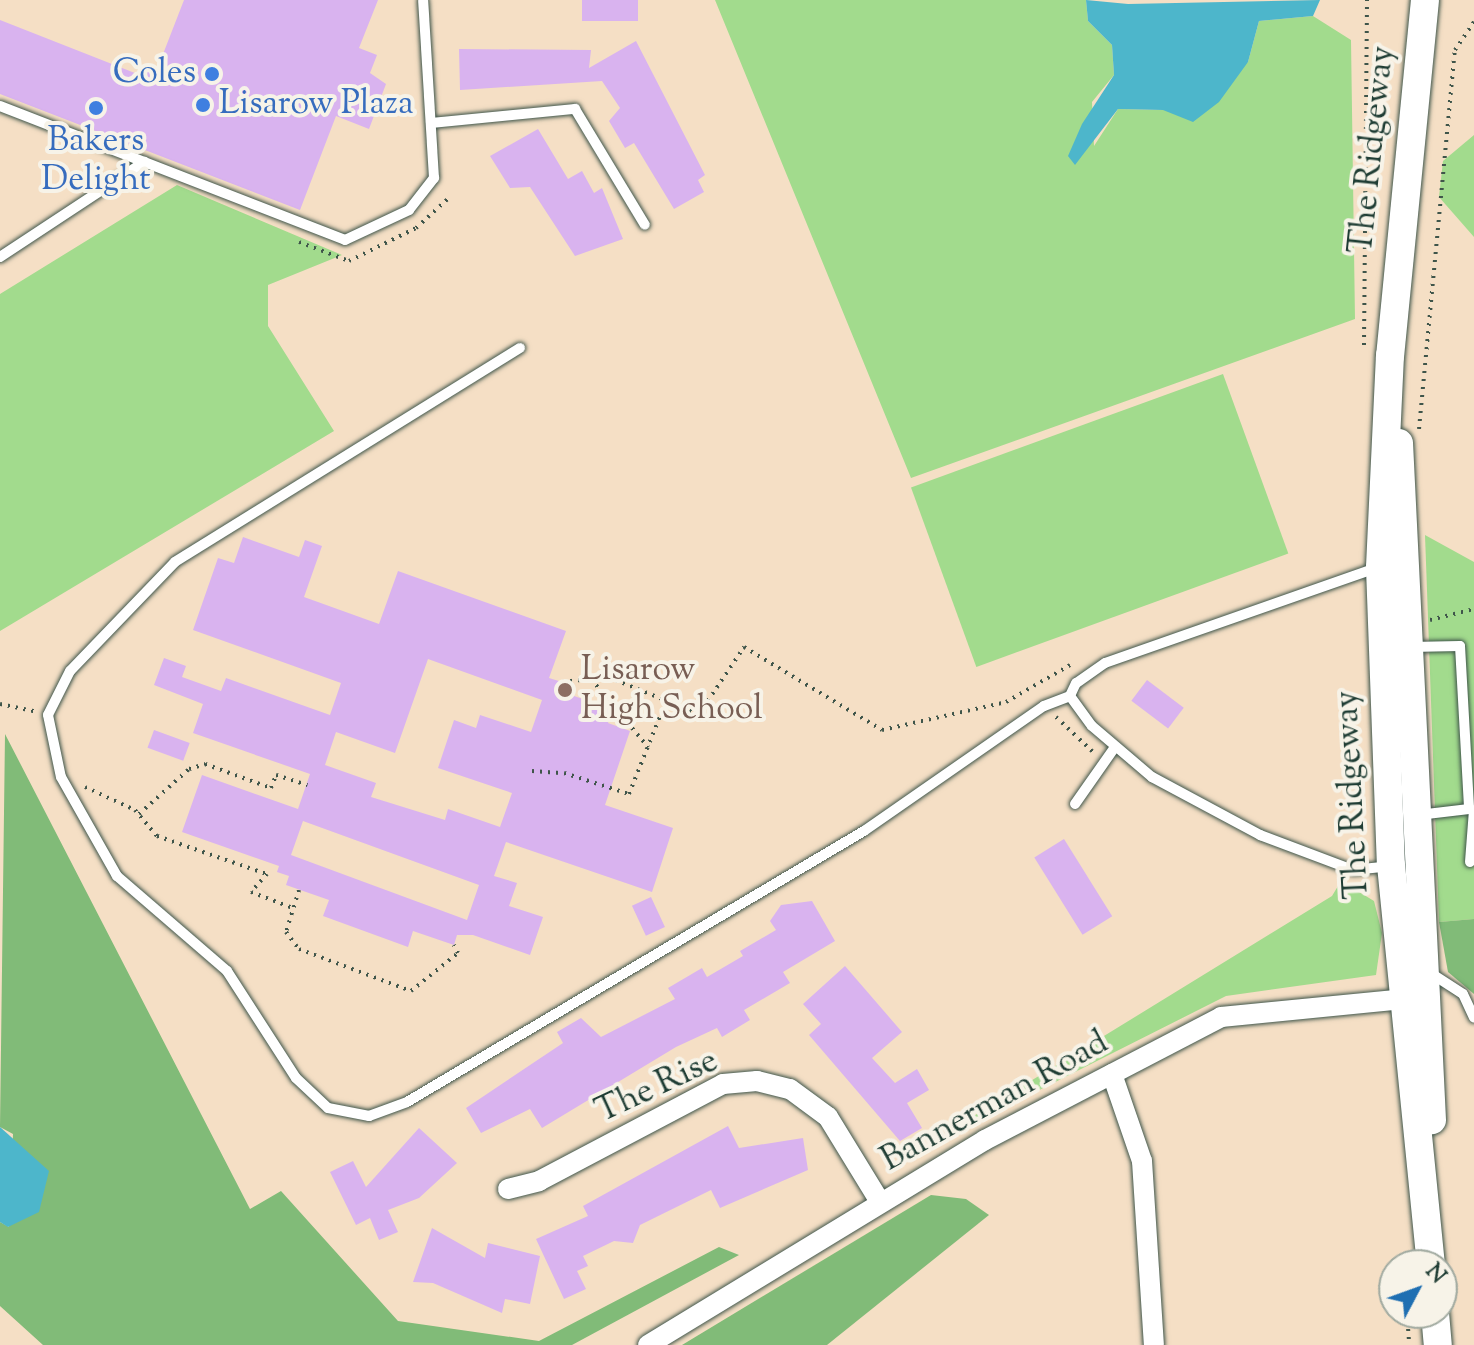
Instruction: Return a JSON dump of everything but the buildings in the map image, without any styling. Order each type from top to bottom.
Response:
[{"type":"street","name":"The Ridgeway","points":[[1425,0],[1377,358],[1380,568],[1391,865],[1430,1249]]},
{"type":"street","name":"The Ridgeway","points":[[1377,358],[1414,634],[1414,815],[1424,968],[1428,1231]]},
{"type":"street","points":[[1380,568],[1408,593]]},
{"type":"street","points":[[1391,865],[1405,851],[1402,821],[1414,815]]},
{"type":"street","points":[[1403,999],[1424,968]]},
{"type":"street","name":"Bannerman Road","points":[[648,1345],[880,1202],[1112,1074],[1232,1014],[1403,999]]},
{"type":"street","points":[[1112,1074],[1142,1161],[1154,1345]]},
{"type":"street","name":"The Rise","points":[[508,1189],[539,1181],[723,1084],[757,1081],[790,1089],[828,1117],[880,1202]]},
{"type":"lane","points":[[0,106],[345,240],[409,210],[434,178],[423,0]]},
{"type":"lane","points":[[431,123],[575,109],[645,225]]},
{"type":"lane","points":[[0,257],[144,162]]},
{"type":"lane","points":[[520,348],[175,562],[70,671],[48,715],[61,776],[117,876],[227,971],[296,1078],[328,1108],[369,1116],[407,1102],[864,831],[1044,706],[1070,696],[1076,683],[1122,656],[1380,568]]},
{"type":"lane","points":[[1414,634],[1460,646],[1469,731],[1470,862]]},
{"type":"lane","points":[[1070,696],[1115,747],[1154,778],[1260,835],[1353,870],[1391,865]]},
{"type":"lane","points":[[1075,804],[1115,747]]},
{"type":"lane","points":[[1414,815],[1471,810]]},
{"type":"lane","points":[[1424,968],[1463,994],[1474,1018]]},
{"type":"path","points":[[1367,0],[1377,358]]},
{"type":"path","points":[[1422,370],[1455,50],[1474,22]]},
{"type":"path","points":[[1414,634],[1457,619],[1474,609]]},
{"type":"path","points":[[562,682],[608,677],[699,714],[744,647],[882,730],[1006,702],[1080,660]]},
{"type":"path","points":[[591,679],[648,747]]},
{"type":"path","points":[[532,771],[564,773],[629,794],[666,701]]},
{"type":"path","points":[[0,704],[48,715]]},
{"type":"path","points":[[139,814],[189,769],[205,764],[271,788],[276,775],[307,785]]},
{"type":"path","points":[[61,776],[139,814],[157,836],[267,874],[251,892],[293,908]]},
{"type":"path","points":[[299,890],[286,932],[299,949],[411,991],[458,953],[454,945]]},
{"type":"green space","points":[[715,0],[1086,0],[1088,21],[1112,45],[1114,75],[1092,102],[1094,146],[1118,109],[1163,110],[1248,62],[1259,21],[1313,16],[1351,40],[1355,319],[911,478]]},
{"type":"green space","points":[[1474,135],[1474,237],[1439,197],[1443,161]]},
{"type":"green space","points":[[177,185],[342,255],[268,285],[268,326],[334,431],[0,631],[0,294]]},
{"type":"green space","points":[[1223,374],[1288,553],[976,667],[911,488]]},
{"type":"green space","points":[[1425,535],[1474,562],[1474,919],[1439,922]]},
{"type":"green space","points":[[5,734],[250,1209],[281,1191],[398,1321],[539,1341],[719,1247],[739,1255],[572,1345],[43,1345],[0,1306],[0,1222],[9,1227],[13,1134],[0,1127]]},
{"type":"green space","points":[[1341,881],[1374,901],[1382,933],[1376,975],[1226,996],[974,1123],[972,1117],[1332,896]]},
{"type":"green space","points":[[1474,919],[1474,994],[1448,972],[1439,922]]},
{"type":"green space","points":[[931,1195],[966,1199],[989,1215],[827,1345],[682,1345]]},
{"type":"water","points":[[1086,0],[1128,4],[1320,0],[1313,16],[1259,21],[1248,62],[1219,102],[1193,122],[1163,110],[1118,109],[1075,165],[1068,156],[1082,124],[1114,75],[1112,45],[1088,21]]},
{"type":"water","points":[[0,1127],[49,1171],[39,1212],[8,1227],[0,1222]]},
{"type":"place","name":"Coles","points":[[212,74]]},
{"type":"place","name":"Lisarow Plaza","points":[[203,105]]},
{"type":"place","name":"Bakers Delight","points":[[96,108]]},
{"type":"place","name":"Lisarow High School","points":[[565,690]]}]
